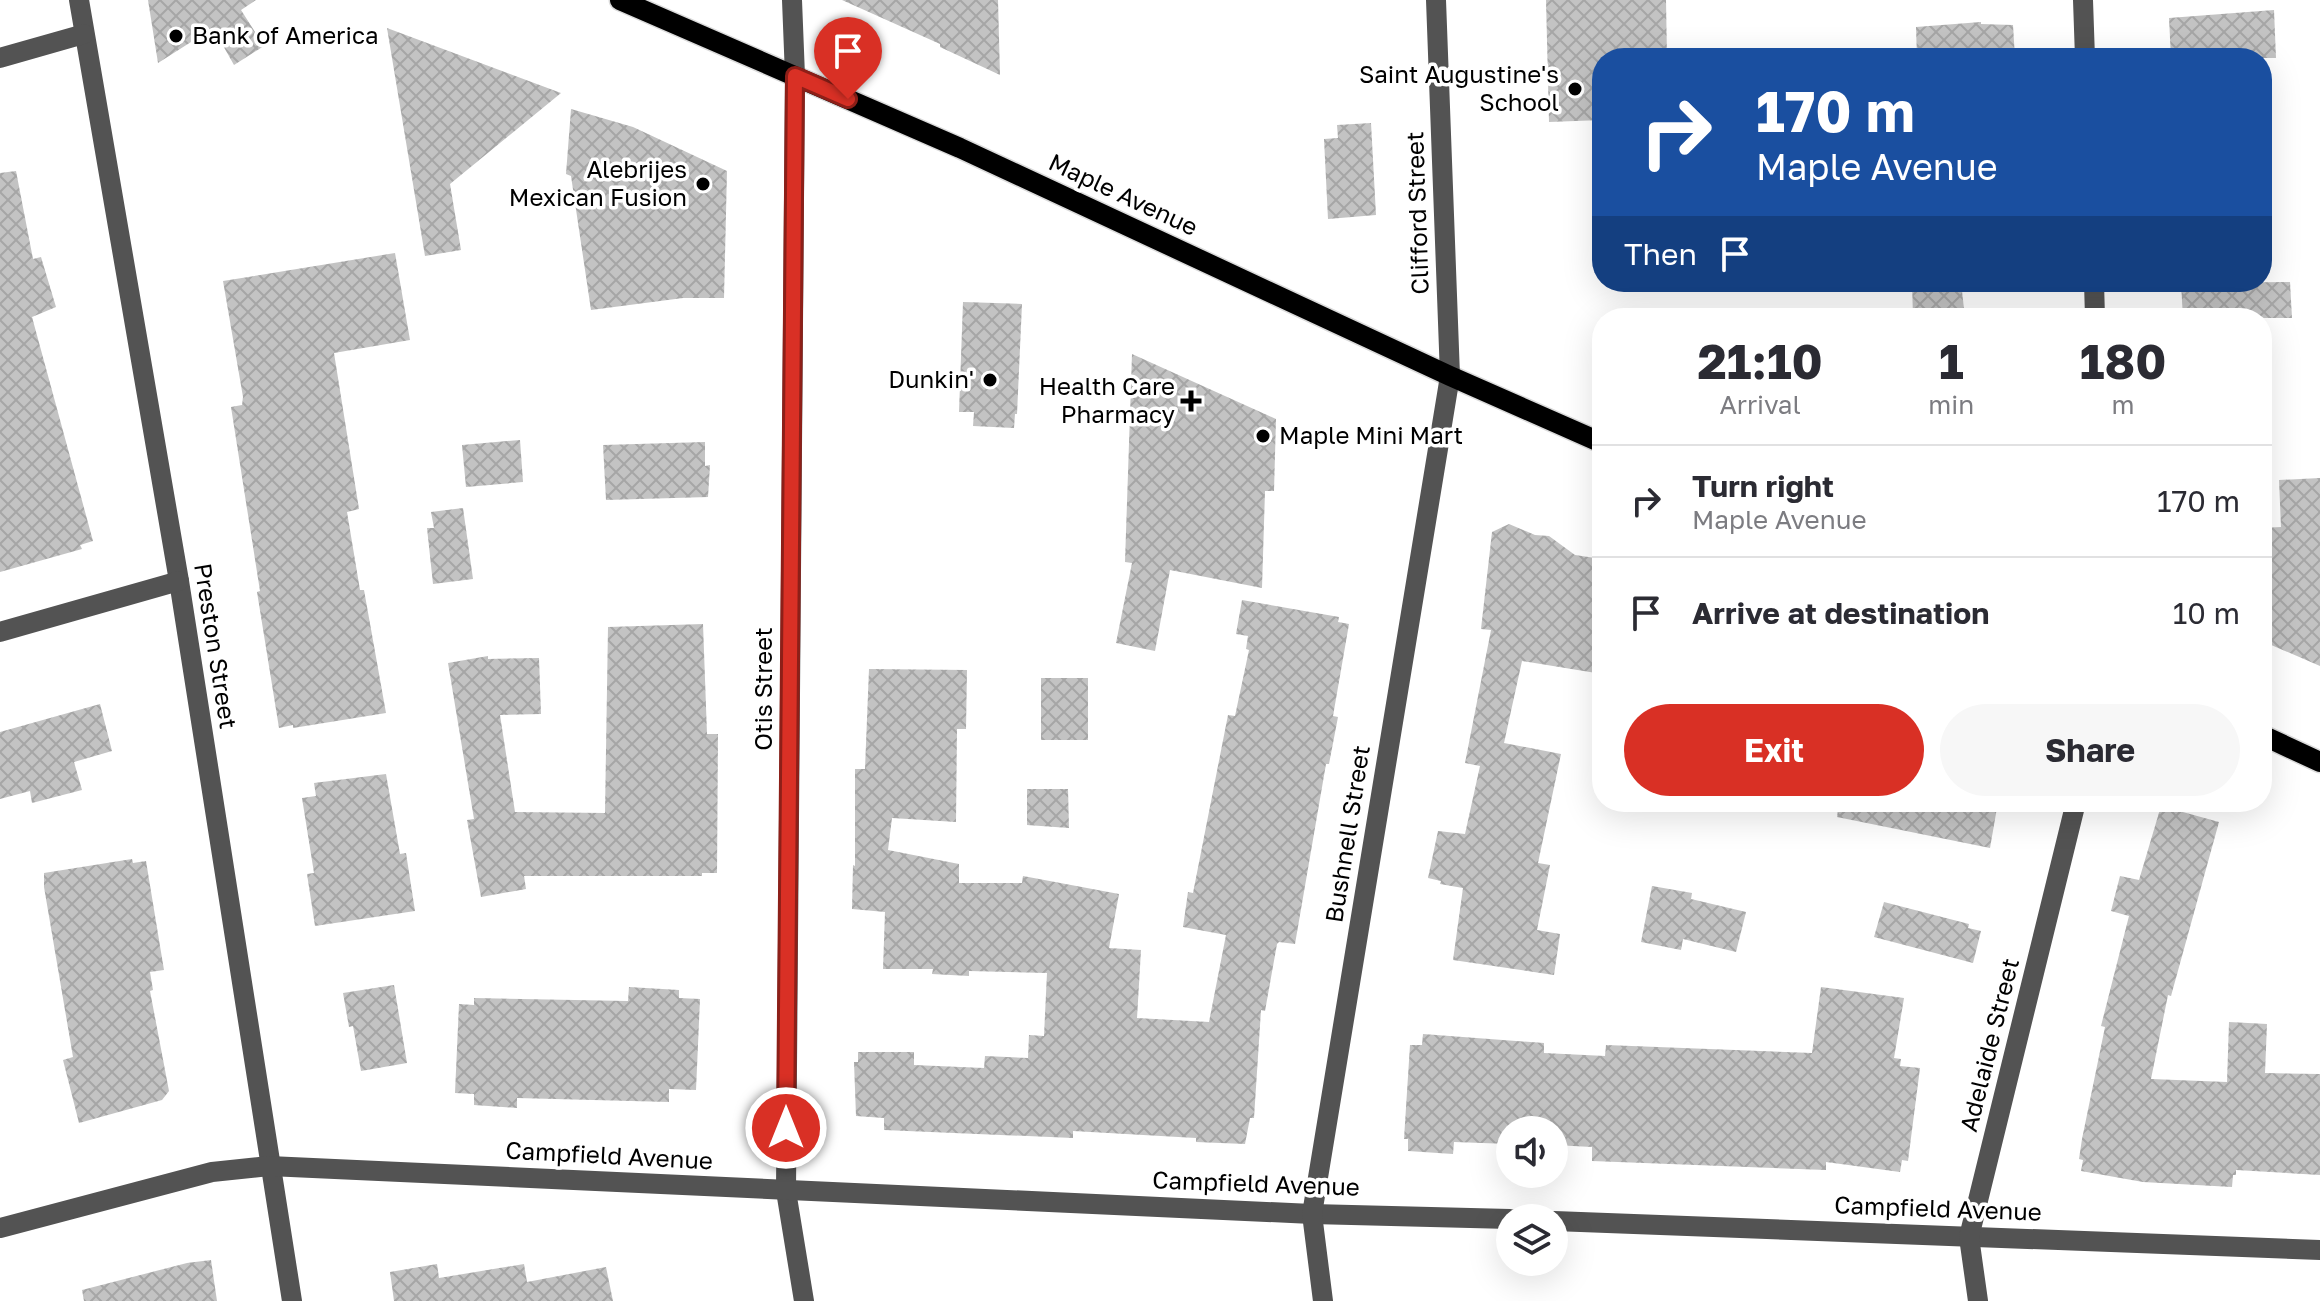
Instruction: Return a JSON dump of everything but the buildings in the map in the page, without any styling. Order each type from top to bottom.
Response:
[{"type":"main road","name":"Maple Avenue","points":[[620,0],[960,148],[1450,376],[1592,439]]},
{"type":"main road","points":[[2272,740],[2320,762]]},
{"type":"street","name":"Preston Street","points":[[79,0],[179,581],[292,1301]]},
{"type":"street","name":"Otis Street","points":[[792,0],[795,76],[786,1191],[804,1301]]},
{"type":"street","name":"Clifford Street","points":[[1436,0],[1450,376]]},
{"type":"street","points":[[2083,0],[2085,48]]},
{"type":"street","points":[[0,58],[84,34]]},
{"type":"street","name":"Bushnell Street","points":[[1323,1301],[1312,1214],[1450,376]]},
{"type":"street","points":[[0,632],[179,581]]},
{"type":"street","name":"Adelaide Street","points":[[1978,1301],[1969,1237],[2074,812]]},
{"type":"street","name":"Campfield Avenue","points":[[0,1228],[212,1172],[269,1166],[1312,1214],[1496,1219]]},
{"type":"street","name":"Campfield Avenue","points":[[1568,1222],[2320,1250]]},
{"type":"place","name":"Bank of America","points":[[176,36]]},
{"type":"place","name":"Saint Augustine's School","points":[[1575,89]]},
{"type":"place","name":"Alebrijes Mexican Fusion","points":[[703,184]]},
{"type":"place","name":"Dunkin'","points":[[990,380]]},
{"type":"place","name":"Health Care Pharmacy","points":[[1191,401]]},
{"type":"place","name":"Maple Mini Mart","points":[[1263,436]]},
{"type":"route","points":[[786,1128],[795,76],[848,99]]}]
